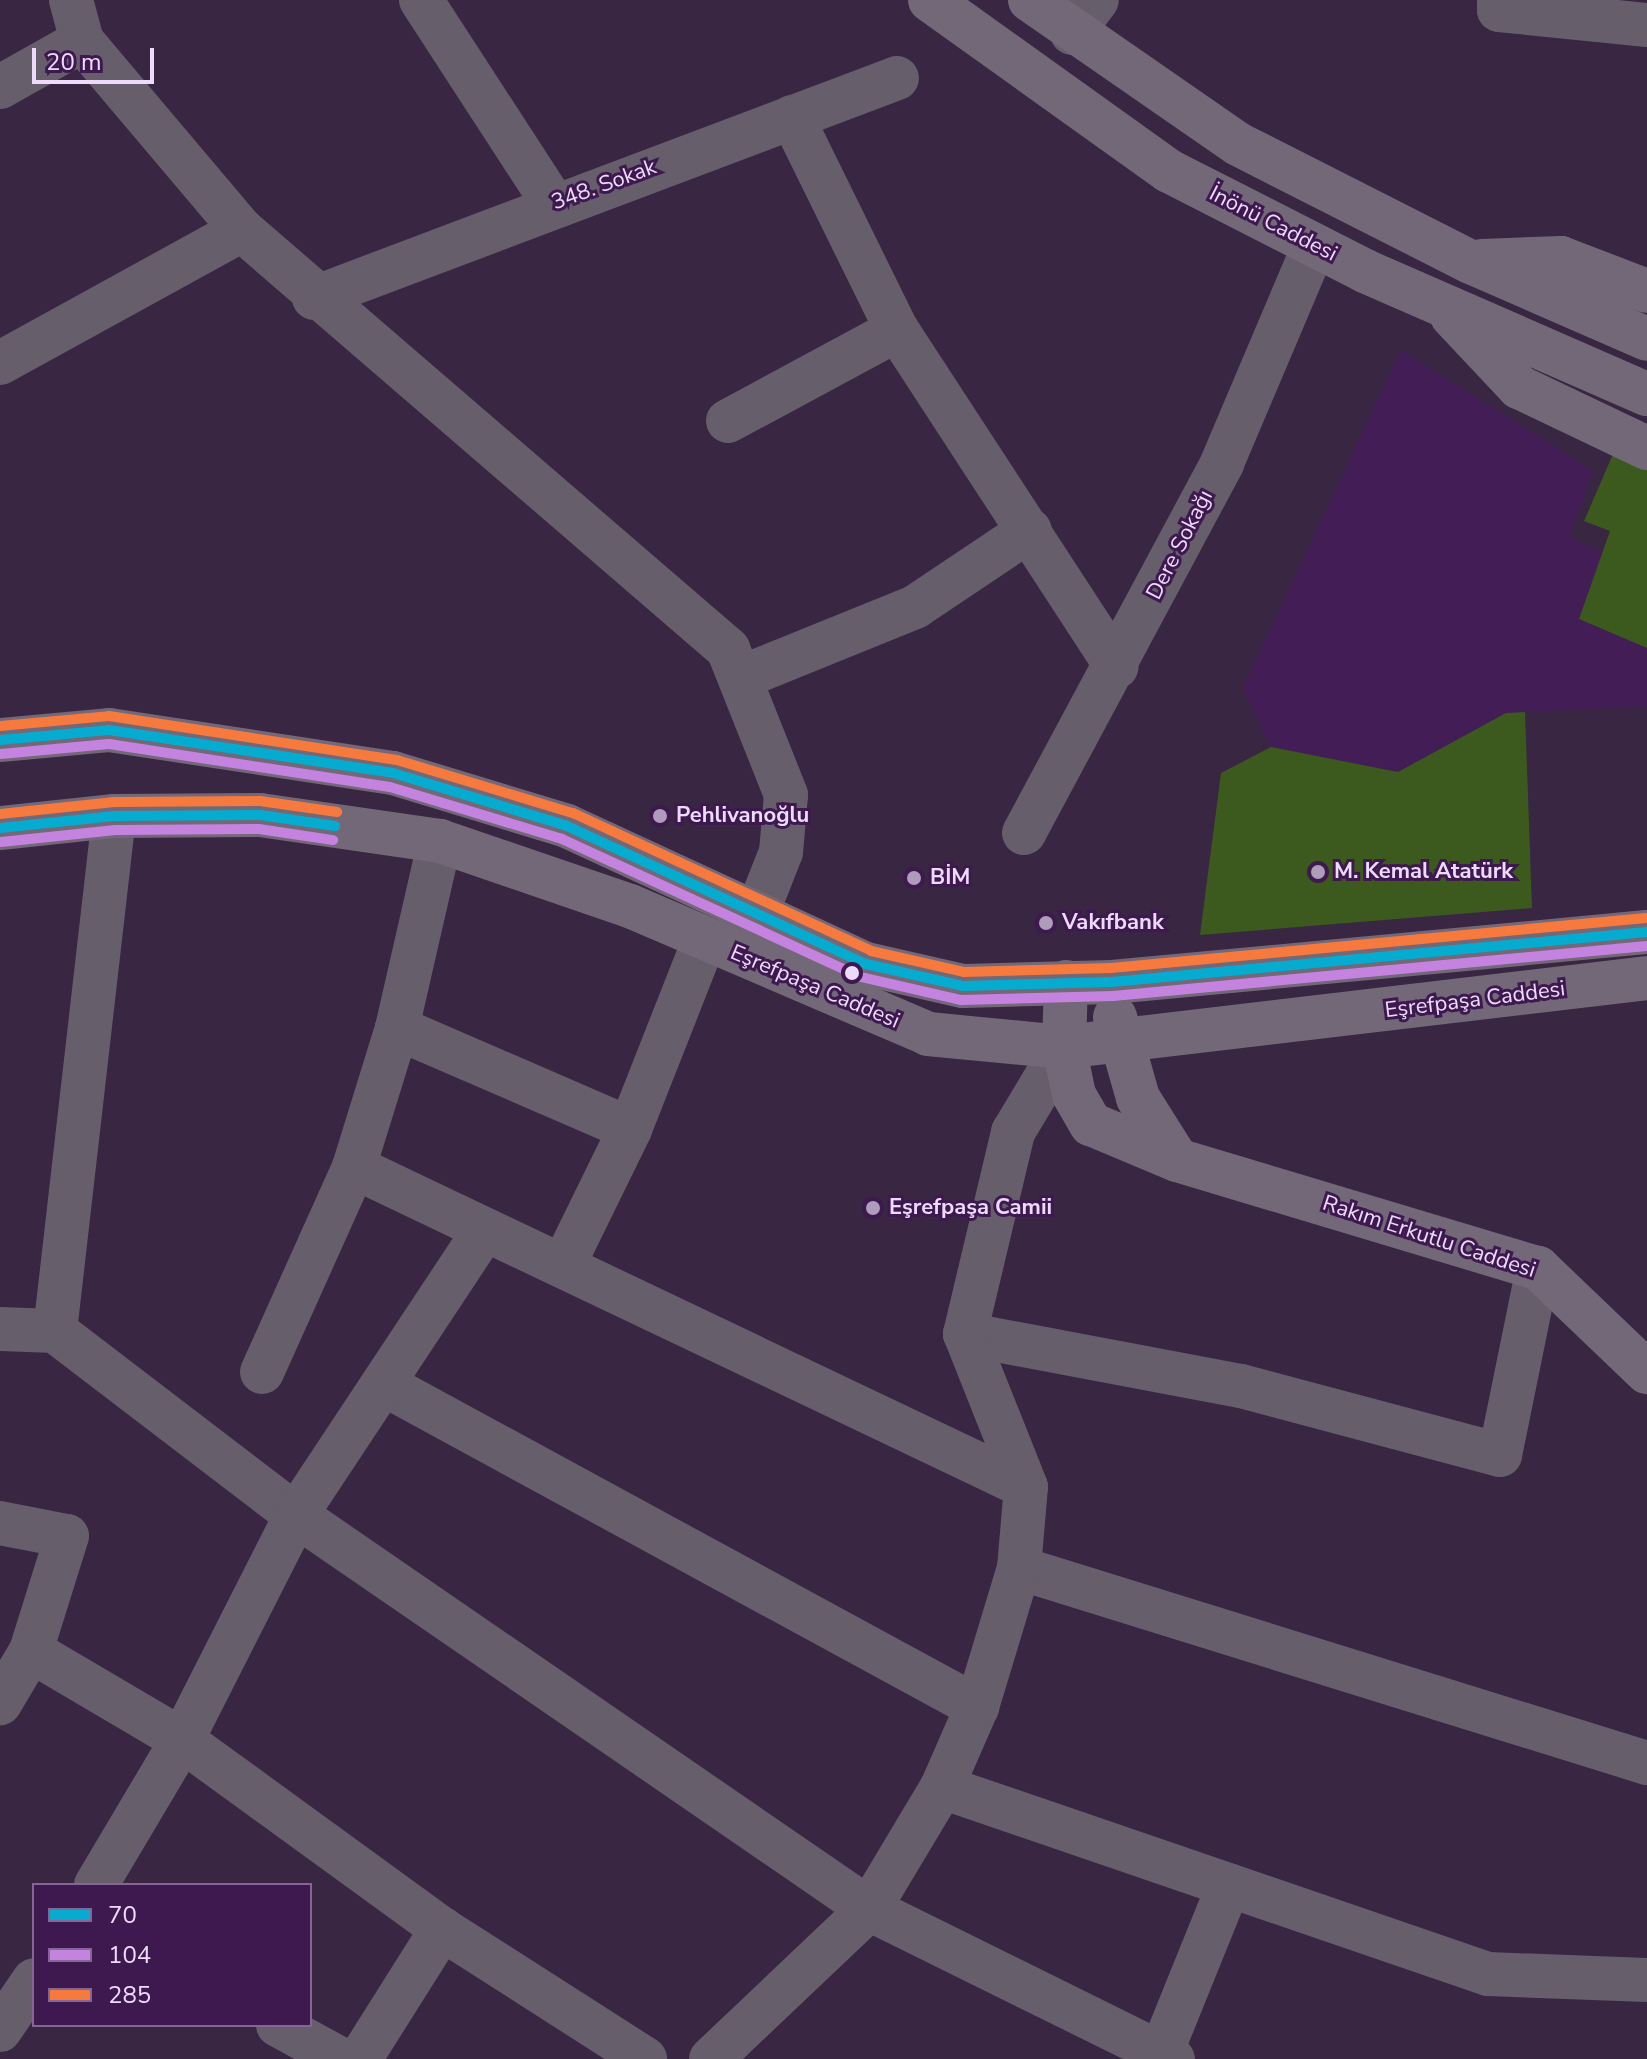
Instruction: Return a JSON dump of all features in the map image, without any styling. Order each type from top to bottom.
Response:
[{"type":"main road","name":"İnönü Caddesi","points":[[930,0],[1169,171],[1314,246],[1647,394]]},
{"type":"main road","points":[[1030,0],[1084,16],[1238,144],[1471,262],[1647,339]]},
{"type":"main road","points":[[1471,262],[1561,258],[1647,291]]},
{"type":"main road","points":[[1439,302],[1519,387],[1647,448]]},
{"type":"main road","name":"Eşrefpaşa Caddesi","points":[[0,740],[109,730],[393,773],[567,826],[880,967],[963,986],[1112,982],[1647,932]]},
{"type":"main road","name":"Eşrefpaşa Caddesi","points":[[0,828],[114,816],[260,815],[440,841],[630,906],[704,941],[928,1034],[1064,1047],[1118,1045],[1647,978]]},
{"type":"main road","name":"Rakım Erkutlu Caddesi","points":[[1066,982],[1064,1047],[1074,1095],[1091,1124],[1177,1160],[1538,1268],[1647,1372]]},
{"type":"main road","points":[[1112,982],[1118,1045],[1138,1098],[1177,1160]]},
{"type":"street","points":[[71,0],[82,41],[242,230],[314,298],[728,649],[742,677],[786,795],[781,852],[757,913]]},
{"type":"street","points":[[421,0],[553,203]]},
{"type":"street","points":[[1499,5],[1647,25]]},
{"type":"street","points":[[0,87],[82,41]]},
{"type":"street","name":"348. Sokak","points":[[314,298],[553,203],[897,78]]},
{"type":"street","points":[[792,117],[897,330],[1117,667]]},
{"type":"street","points":[[0,363],[242,230]]},
{"type":"street","name":"Dere Sokağı","points":[[1024,833],[1117,667],[1222,463],[1314,246]]},
{"type":"street","points":[[728,421],[897,330]]},
{"type":"street","points":[[742,677],[915,607],[1030,530]]},
{"type":"street","points":[[55,1331],[114,816]]},
{"type":"street","points":[[262,1372],[354,1167],[397,1028],[440,841]]},
{"type":"street","points":[[564,1264],[630,1129],[704,941]]},
{"type":"street","points":[[397,1028],[630,1129]]},
{"type":"street","points":[[735,2053],[869,1909],[942,1787],[977,1707],[1019,1568],[1026,1487],[965,1334],[1013,1132],[1064,1047]]},
{"type":"street","points":[[354,1167],[483,1233],[564,1264],[1026,1487]]},
{"type":"street","points":[[97,1883],[182,1740],[296,1515],[387,1386],[483,1233]]},
{"type":"street","points":[[965,1334],[1241,1386],[1500,1455],[1538,1268]]},
{"type":"street","points":[[0,1329],[55,1331],[296,1515],[869,1909],[1167,2056],[1229,1885]]},
{"type":"street","points":[[387,1386],[977,1707]]},
{"type":"street","points":[[0,1523],[67,1536],[31,1651],[0,1703]]},
{"type":"street","points":[[1019,1568],[1647,1763]]},
{"type":"street","points":[[31,1651],[182,1740],[442,1929],[645,2059]]},
{"type":"street","points":[[942,1787],[1488,1974],[1647,1980]]},
{"type":"street","points":[[360,2059],[442,1929]]},
{"type":"street","points":[[0,2030],[32,1983]]},
{"type":"street","points":[[282,2027],[340,2059]]},
{"type":"shaded area","points":[[1401,350],[1593,471],[1570,537],[1602,552],[1579,619],[1647,648],[1647,706],[1506,713],[1398,772],[1271,747],[1243,688]]},
{"type":"green space","points":[[1613,454],[1647,468],[1647,648],[1579,619],[1610,531],[1584,521]]},
{"type":"green space","points":[[1525,712],[1532,908],[1200,935],[1221,773],[1271,747],[1398,772],[1506,713]]},
{"type":"transit line","name":"285","points":[[0,726],[109,716],[397,760],[573,813],[871,951],[964,972],[1111,968],[1646,918]]},
{"type":"transit line","name":"70","points":[[0,740],[109,730],[393,773],[567,826],[866,964],[963,986],[1112,982],[1647,932]]},
{"type":"transit line","name":"104","points":[[1,754],[109,744],[390,787],[562,839],[861,977],[961,1000],[1113,996],[1647,946]]},
{"type":"transit line","name":"285","points":[[0,814],[114,802],[260,801],[337,812]]},
{"type":"transit line","name":"70","points":[[0,828],[114,816],[260,815],[335,826]]},
{"type":"transit line","name":"104","points":[[1,842],[115,830],[259,829],[333,840]]},
{"type":"place","name":"Pehlivanoğlu","points":[[660,816]]},
{"type":"place","name":"M. Kemal Atatürk","points":[[1318,872]]},
{"type":"place","name":"BİM","points":[[914,878]]},
{"type":"place","name":"Vakıfbank","points":[[1046,923]]},
{"type":"place","name":"Eşrefpaşa Camii","points":[[873,1208]]}]
